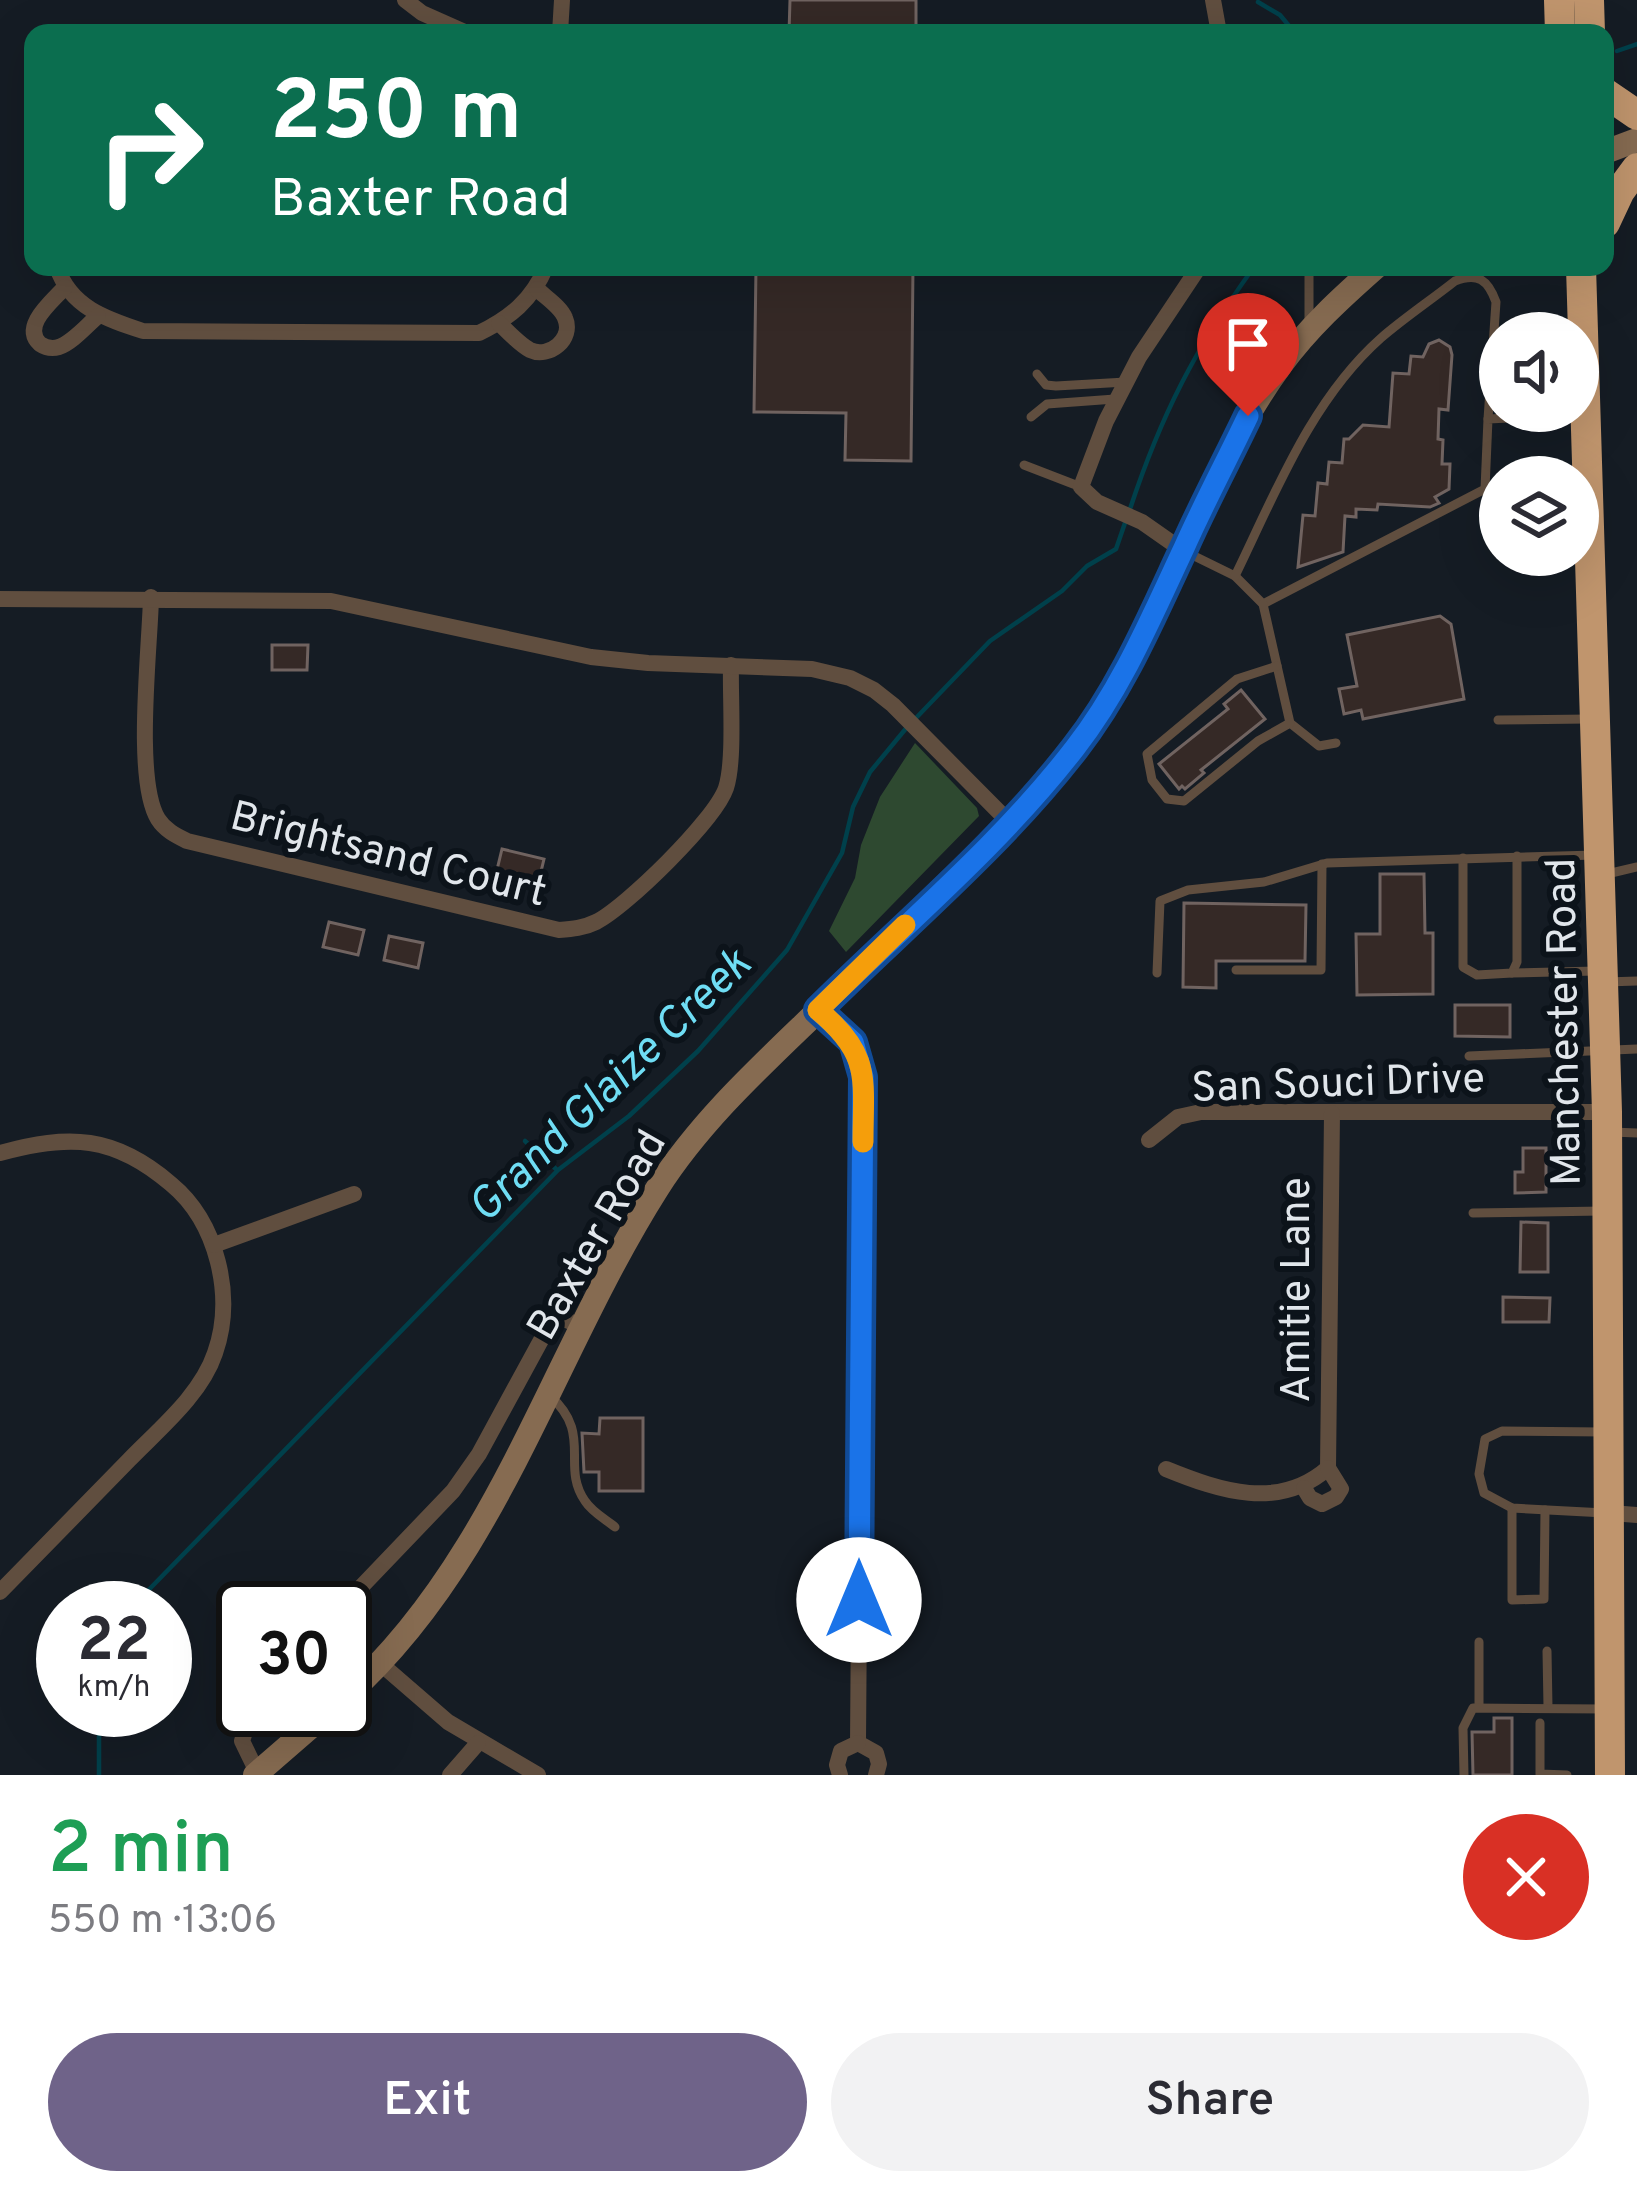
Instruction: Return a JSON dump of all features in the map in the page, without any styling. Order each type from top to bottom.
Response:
[{"type":"highway","points":[[1614,203],[1637,168]]},
{"type":"highway","name":"Manchester Road","points":[[1581,276],[1583,312]]},
{"type":"highway","name":"Manchester Road","points":[[1588,432],[1606,1050],[1617,1126],[1609,1210],[1610,1432],[1624,1514],[1610,1775]]},
{"type":"main road","name":"Baxter Road","points":[[372,1672],[456,1569],[642,1214],[683,1148],[771,1054],[1009,822],[1076,748],[1148,628],[1248,416],[1309,331],[1367,276]]},
{"type":"main road","points":[[256,1774],[299,1737]]},
{"type":"street","points":[[405,0],[444,24]]},
{"type":"street","points":[[61,276],[65,287],[98,316],[142,331],[479,333],[499,323],[537,289],[542,276]]},
{"type":"street","points":[[1182,550],[1142,522],[1097,502],[1082,487],[1122,390],[1193,276]]},
{"type":"street","points":[[65,287],[35,322],[39,343],[50,348],[63,345],[98,316]]},
{"type":"street","points":[[499,323],[532,351],[547,352],[562,343],[564,315],[537,289]]},
{"type":"street","name":"Brightsand Court","points":[[152,597],[146,782],[154,813],[172,834],[559,930],[599,921],[617,907],[692,837],[716,807],[727,785],[731,665]]},
{"type":"street","points":[[0,599],[331,601],[591,657],[834,674],[874,690],[893,705],[1009,822]]},
{"type":"street","points":[[818,1010],[853,1042],[863,1077],[858,1743]]},
{"type":"street","name":"San Souci Drive","points":[[1149,1140],[1178,1117],[1201,1112],[1617,1126]]},
{"type":"street","name":"Amitie Lane","points":[[1166,1469],[1218,1490],[1304,1488],[1322,1504],[1341,1489],[1328,1468],[1332,1113]]},
{"type":"street","points":[[0,1153],[46,1140],[106,1144],[172,1185],[200,1215],[214,1245],[221,1286],[216,1353],[184,1402],[0,1592]]},
{"type":"street","points":[[214,1245],[354,1194]]},
{"type":"street","points":[[367,1581],[453,1491],[479,1454],[552,1320],[560,1317],[584,1328]]},
{"type":"street","points":[[1304,1488],[1328,1468]]},
{"type":"street","points":[[381,1664],[448,1722],[538,1775]]},
{"type":"street","points":[[243,1737],[256,1774]]},
{"type":"street","points":[[451,1775],[478,1743]]},
{"type":"street","points":[[840,1775],[841,1751],[858,1743]]},
{"type":"street","points":[[858,1743],[876,1753],[876,1775]]},
{"type":"lane","points":[[1309,276],[1309,331]]},
{"type":"lane","points":[[1235,576],[1299,444],[1379,340],[1468,276],[1480,277],[1490,286],[1495,312]]},
{"type":"lane","points":[[1037,374],[1046,385],[1122,390]]},
{"type":"lane","points":[[1031,418],[1047,404],[1122,390]]},
{"type":"lane","points":[[1264,604],[1485,489],[1487,432]]},
{"type":"lane","points":[[1024,466],[1082,487]]},
{"type":"lane","points":[[1182,550],[1235,576],[1264,604],[1290,723],[1319,746],[1336,743]]},
{"type":"lane","points":[[1277,666],[1237,679],[1147,754],[1152,780],[1167,799],[1184,801],[1258,741],[1290,723]]},
{"type":"lane","points":[[1498,720],[1597,718]]},
{"type":"lane","points":[[1512,973],[1517,856]]},
{"type":"lane","points":[[1157,973],[1160,901],[1188,890],[1264,882],[1322,864],[1517,856],[1637,867]]},
{"type":"lane","points":[[1462,858],[1463,967],[1477,975],[1637,981]]},
{"type":"lane","points":[[1236,970],[1321,970],[1322,864]]},
{"type":"lane","points":[[1469,1056],[1637,1049]]},
{"type":"lane","points":[[1472,1213],[1609,1210]]},
{"type":"lane","points":[[549,1395],[572,1420],[585,1501],[615,1527]]},
{"type":"lane","points":[[1610,1432],[1502,1432],[1485,1439],[1479,1474],[1484,1492],[1512,1508],[1624,1514]]},
{"type":"lane","points":[[1512,1508],[1512,1600],[1544,1600],[1545,1510]]},
{"type":"lane","points":[[1479,1642],[1479,1706]]},
{"type":"lane","points":[[1547,1651],[1548,1708]]},
{"type":"lane","points":[[1463,1775],[1463,1728],[1466,1717],[1479,1706],[1610,1709]]},
{"type":"lane","points":[[1540,1723],[1540,1775],[1567,1775]]},
{"type":"green space","points":[[915,743],[977,808],[979,816],[846,952],[829,931],[855,878],[861,845],[880,797]]},
{"type":"building","points":[[790,0],[916,0],[916,24],[789,24]]},
{"type":"building","points":[[756,276],[913,276],[911,461],[845,460],[846,413],[754,412]]},
{"type":"building","points":[[1439,340],[1450,347],[1452,355],[1448,410],[1439,409],[1438,439],[1443,440],[1442,464],[1450,464],[1449,489],[1435,497],[1439,503],[1430,507],[1378,504],[1377,510],[1356,509],[1356,517],[1345,516],[1343,552],[1298,567],[1303,515],[1315,516],[1318,483],[1327,484],[1329,462],[1342,463],[1344,439],[1363,425],[1389,427],[1393,373],[1409,374],[1411,356],[1423,357],[1429,344]]},
{"type":"building","points":[[1440,616],[1451,624],[1464,699],[1363,719],[1361,710],[1344,714],[1339,689],[1357,686],[1347,635]]},
{"type":"building","points":[[272,645],[308,645],[307,670],[272,670]]},
{"type":"building","points":[[1241,690],[1265,719],[1201,770],[1204,773],[1185,789],[1179,789],[1159,764],[1228,709],[1224,704]]},
{"type":"building","points":[[502,849],[544,859],[538,884],[496,874]]},
{"type":"building","points":[[1380,874],[1424,874],[1425,933],[1433,933],[1433,994],[1357,995],[1356,934],[1380,934]]},
{"type":"building","points":[[1184,903],[1306,905],[1305,961],[1216,961],[1216,988],[1183,987]]},
{"type":"building","points":[[329,922],[364,930],[358,955],[323,947]]},
{"type":"building","points":[[389,936],[423,943],[418,968],[384,960]]},
{"type":"building","points":[[1455,1005],[1510,1005],[1510,1037],[1455,1036]]},
{"type":"building","points":[[1523,1148],[1546,1148],[1546,1192],[1515,1193],[1515,1172],[1523,1172]]},
{"type":"building","points":[[1521,1222],[1548,1223],[1548,1272],[1520,1272]]},
{"type":"building","points":[[1503,1297],[1550,1298],[1549,1322],[1503,1322]]},
{"type":"building","points":[[600,1418],[643,1418],[643,1491],[599,1491],[599,1472],[584,1472],[582,1433],[599,1434]]},
{"type":"building","points":[[1494,1718],[1512,1718],[1512,1775],[1473,1775],[1472,1732],[1494,1732]]},
{"type":"waterway","points":[[1258,2],[1288,24]]},
{"type":"waterway","name":"Grand Glaize Creek","points":[[1617,51],[1637,44]]},
{"type":"waterway","name":"Grand Glaize Creek","points":[[1130,509],[1182,383],[1248,276]]},
{"type":"waterway","name":"Grand Glaize Creek","points":[[916,718],[990,641],[1116,549],[1126,520]]},
{"type":"waterway","name":"Grand Glaize Creek","points":[[157,1581],[558,1170],[629,1116],[698,1051],[787,950],[842,853],[853,807],[870,772],[908,726]]},
{"type":"waterway","points":[[525,1141],[556,1169]]},
{"type":"waterway","name":"Grand Glaize Creek","points":[[99,1737],[99,1775]]},
{"type":"slow traffic","points":[[863,1142],[863,1077],[853,1042],[818,1010],[905,925]]},
{"type":"route","points":[[859,1600],[863,1077],[853,1042],[818,1010],[1009,822],[1076,748],[1166,592],[1248,416]]}]
